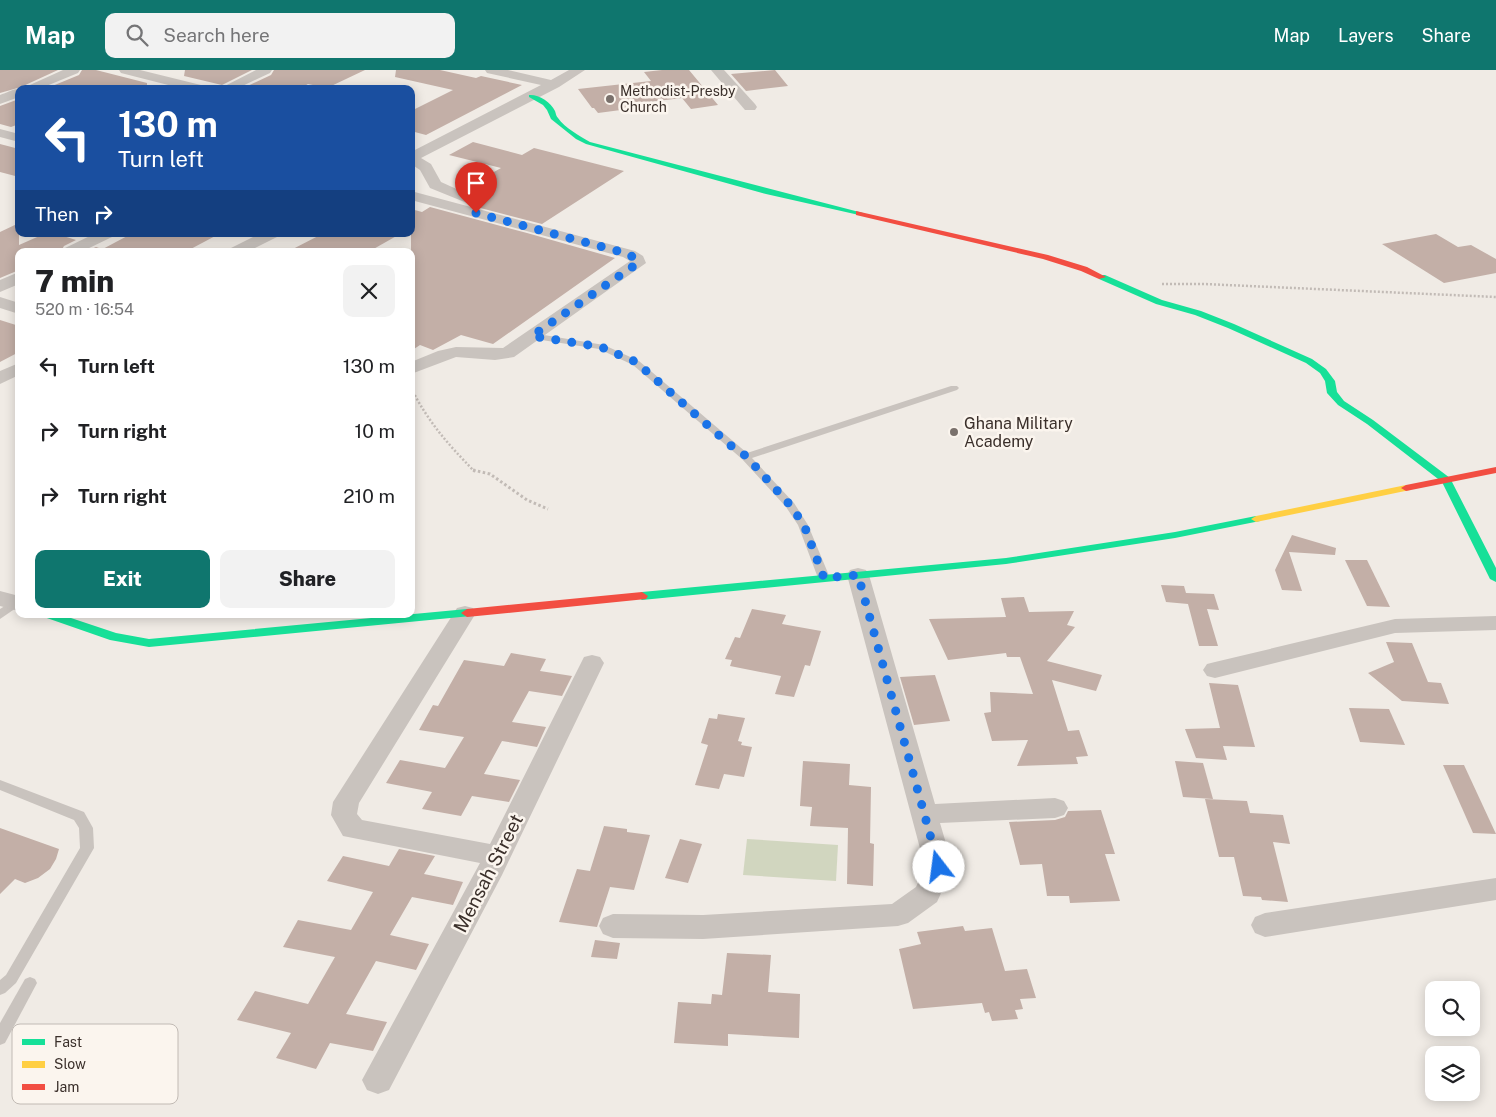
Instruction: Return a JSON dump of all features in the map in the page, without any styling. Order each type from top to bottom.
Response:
[{"type":"street","points":[[37,85],[74,70]]},
{"type":"street","points":[[125,70],[184,85]]},
{"type":"street","points":[[153,77],[170,70]]},
{"type":"street","points":[[234,85],[266,70]]},
{"type":"street","points":[[492,70],[554,84]]},
{"type":"street","points":[[415,156],[579,70]]},
{"type":"street","points":[[717,70],[750,107]]},
{"type":"street","points":[[0,100],[15,94]]},
{"type":"street","points":[[531,96],[551,108],[554,111],[553,118],[578,138],[588,143],[769,192],[1038,256],[1084,269],[1159,302],[1198,313],[1238,329],[1309,361],[1323,371],[1330,381],[1332,393],[1341,403],[1446,480],[1496,579]]},
{"type":"street","points":[[0,133],[15,137]]},
{"type":"street","points":[[415,145],[430,149]]},
{"type":"street","points":[[415,160],[426,167],[435,185],[458,196],[532,217],[526,226]]},
{"type":"street","points":[[415,196],[629,254],[638,263],[508,353],[496,356],[457,352],[415,367]]},
{"type":"street","points":[[77,248],[100,237]]},
{"type":"street","points":[[243,248],[265,237]]},
{"type":"street","points":[[0,287],[15,279]]},
{"type":"street","points":[[0,302],[15,308]]},
{"type":"street","points":[[0,378],[15,370]]},
{"type":"street","points":[[415,618],[1006,561],[1175,535],[1496,470]]},
{"type":"street","points":[[613,926],[704,927],[898,915],[927,894],[939,867],[858,575]]},
{"type":"street","points":[[465,613],[346,802],[344,815],[353,829],[497,856]]},
{"type":"street","points":[[59,618],[114,637],[149,643],[412,618]]},
{"type":"street","points":[[1215,670],[1395,626],[1496,622]]},
{"type":"street","name":"Mensah Street","points":[[378,1080],[497,856],[592,663]]},
{"type":"street","points":[[924,814],[1055,808]]},
{"type":"street","points":[[1265,925],[1496,889]]},
{"type":"lane","points":[[532,336],[601,347],[636,362],[730,445],[746,456],[790,505],[804,525],[824,578]]},
{"type":"lane","points":[[746,456],[954,388]]},
{"type":"lane","points":[[0,785],[79,816],[86,828],[87,848],[11,978],[0,989]]},
{"type":"lane","points":[[0,1038],[30,983]]},
{"type":"path","points":[[1158,284],[1204,284],[1496,297]]},
{"type":"path","points":[[415,396],[424,413],[439,434],[474,470],[490,474],[527,500],[548,509]]},
{"type":"green space","points":[[747,839],[838,845],[836,881],[743,875]]},
{"type":"building","points":[[0,70],[58,70],[25,85],[15,85],[15,89],[0,93]]},
{"type":"building","points":[[82,70],[96,70],[147,83],[147,85],[55,85],[79,75]]},
{"type":"building","points":[[185,70],[252,70],[222,85],[184,76]]},
{"type":"building","points":[[274,70],[365,70],[333,85],[250,85],[271,75]]},
{"type":"building","points":[[396,70],[440,70],[522,85],[426,135],[415,132],[415,109],[453,90],[395,77]]},
{"type":"building","points":[[689,70],[718,105],[691,109],[682,98],[633,104],[636,108],[598,113],[578,89],[651,81],[644,72]]},
{"type":"building","points":[[775,70],[788,86],[746,91],[731,74]]},
{"type":"building","points":[[15,100],[15,126],[11,127],[0,124],[0,106]]},
{"type":"building","points":[[473,142],[522,155],[534,148],[624,171],[542,224],[469,205],[474,203],[476,198],[473,194],[462,190],[501,168],[449,155]]},
{"type":"building","points":[[0,144],[15,148],[15,176],[0,172]]},
{"type":"building","points":[[430,207],[615,258],[493,344],[461,335],[433,350],[420,345],[415,348],[415,248],[411,248],[411,237],[415,237],[415,210],[422,212]]},
{"type":"building","points":[[15,225],[15,237],[19,237],[19,245],[37,237],[66,237],[76,240],[63,248],[15,248],[15,272],[0,278],[0,232]]},
{"type":"building","points":[[1436,234],[1458,247],[1471,245],[1496,259],[1496,273],[1444,283],[1382,244]]},
{"type":"building","points":[[125,237],[213,237],[193,248],[105,248]]},
{"type":"building","points":[[316,237],[395,237],[375,248],[295,248]]},
{"type":"building","points":[[0,320],[15,325],[15,354],[0,362]]},
{"type":"building","points":[[1292,535],[1336,548],[1335,555],[1289,552],[1302,591],[1282,590],[1275,570]]},
{"type":"building","points":[[1345,560],[1367,560],[1390,607],[1367,606]]},
{"type":"building","points":[[1161,585],[1184,586],[1186,593],[1214,594],[1219,610],[1207,609],[1218,646],[1199,646],[1188,604],[1166,602]]},
{"type":"building","points":[[1024,597],[1029,612],[1074,611],[1067,625],[1075,627],[1047,661],[1102,675],[1096,691],[1052,680],[1068,731],[1079,730],[1088,756],[1076,757],[1078,764],[1017,766],[1028,740],[992,741],[984,713],[991,712],[990,692],[1033,694],[1020,657],[1007,657],[1006,653],[948,660],[929,619],[1006,617],[1001,598]]},
{"type":"building","points":[[752,609],[786,615],[782,624],[821,631],[810,666],[805,665],[794,697],[775,694],[781,676],[730,666],[732,660],[725,659],[735,637],[740,638]]},
{"type":"building","points":[[1386,642],[1412,643],[1428,682],[1441,683],[1449,704],[1402,701],[1368,673],[1394,662]]},
{"type":"building","points":[[511,653],[546,659],[540,671],[572,676],[562,696],[529,691],[512,722],[546,727],[537,747],[502,741],[484,774],[520,780],[509,802],[472,796],[461,816],[422,809],[432,792],[386,783],[400,760],[445,768],[464,737],[419,730],[433,705],[438,706],[464,660],[504,666]]},
{"type":"building","points":[[935,675],[950,721],[914,725],[900,677]]},
{"type":"building","points":[[1209,683],[1238,685],[1255,747],[1223,746],[1227,760],[1196,758],[1185,729],[1220,728]]},
{"type":"building","points":[[1349,708],[1389,709],[1405,745],[1360,742]]},
{"type":"building","points":[[718,714],[745,718],[738,741],[742,742],[741,745],[752,747],[744,777],[724,774],[719,789],[695,785],[708,745],[701,743],[709,718],[717,719]]},
{"type":"building","points":[[803,761],[850,764],[849,785],[871,787],[870,843],[874,844],[873,886],[847,884],[848,828],[810,826],[812,807],[800,806]]},
{"type":"building","points":[[1175,761],[1203,763],[1213,799],[1183,797]]},
{"type":"building","points":[[1443,765],[1464,765],[1496,834],[1473,833]]},
{"type":"building","points":[[1205,799],[1247,801],[1250,813],[1283,815],[1290,844],[1273,842],[1288,902],[1243,896],[1234,857],[1219,857]]},
{"type":"building","points":[[1101,810],[1115,854],[1105,854],[1120,901],[1070,903],[1069,896],[1047,896],[1042,864],[1020,865],[1009,822],[1055,820],[1065,817],[1068,811]]},
{"type":"building","points":[[604,826],[650,835],[634,890],[610,887],[597,927],[559,922],[577,869],[590,871]]},
{"type":"building","points":[[0,828],[59,849],[50,869],[38,878],[25,883],[15,879],[0,894]]},
{"type":"building","points":[[680,839],[702,844],[688,883],[665,878]]},
{"type":"building","points":[[399,849],[435,856],[424,874],[463,882],[453,905],[412,897],[390,935],[429,944],[416,970],[376,961],[346,1014],[387,1022],[373,1051],[330,1043],[316,1069],[276,1058],[291,1033],[237,1020],[255,991],[308,1004],[335,957],[283,947],[298,920],[351,930],[373,892],[327,881],[343,856],[389,866]]},
{"type":"building","points":[[963,926],[965,931],[992,928],[1005,971],[1027,969],[1036,998],[1020,999],[1023,1009],[1015,1010],[1018,1019],[992,1021],[989,1012],[985,1013],[982,1003],[913,1009],[899,949],[921,944],[917,932]]},
{"type":"building","points":[[595,940],[620,943],[617,959],[591,957]]},
{"type":"building","points":[[727,953],[771,955],[768,992],[800,994],[799,1038],[728,1034],[728,1046],[674,1043],[678,1002],[711,1004],[712,994],[722,995]]},
{"type":"traffic: fast","points":[[531,96],[546,104],[551,110],[553,118],[578,138],[588,143],[769,192],[859,213]]},
{"type":"traffic: fast","points":[[1102,277],[1159,302],[1198,313],[1231,326],[1309,361],[1323,371],[1330,381],[1332,393],[1341,403],[1370,422],[1446,480],[1496,579]]},
{"type":"traffic: fast","points":[[642,596],[1006,561],[1175,535],[1256,519]]},
{"type":"traffic: fast","points":[[415,618],[467,613]]},
{"type":"traffic: fast","points":[[59,618],[114,637],[149,643],[414,618]]},
{"type":"traffic: slow","points":[[1256,519],[1406,488]]},
{"type":"traffic: jam","points":[[859,213],[1045,257],[1084,269],[1102,277]]},
{"type":"traffic: jam","points":[[1406,488],[1496,470]]},
{"type":"traffic: jam","points":[[467,613],[642,596]]},
{"type":"place","name":"Methodist-Presby Church","points":[[610,99]]},
{"type":"place","name":"Ghana Military Academy","points":[[954,432]]},
{"type":"route","points":[[476,213],[629,254],[636,260],[638,263],[532,336],[601,347],[636,362],[730,445],[746,456],[790,505],[804,525],[824,578],[858,575],[939,867]]}]
